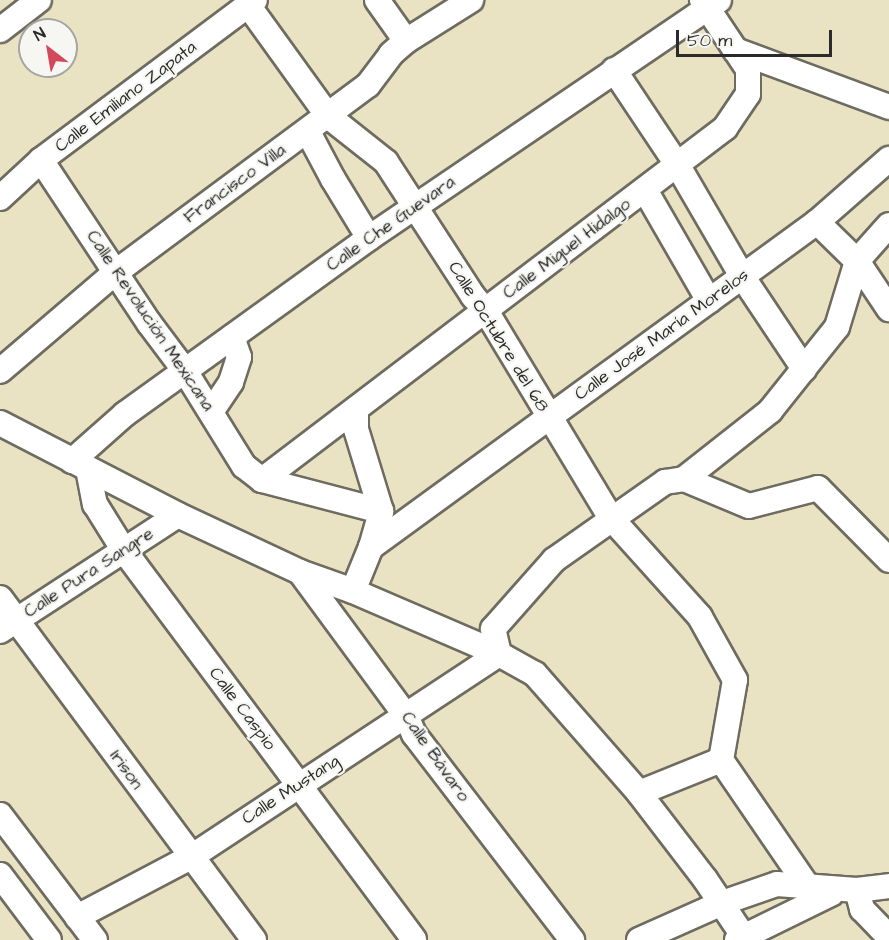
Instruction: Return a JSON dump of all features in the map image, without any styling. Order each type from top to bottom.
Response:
[{"type":"street","points":[[0,30],[39,0]]},
{"type":"street","points":[[376,0],[406,41]]},
{"type":"street","name":"Francisco Villa","points":[[0,371],[116,272],[308,132],[368,85],[391,54],[406,41],[471,0]]},
{"type":"street","name":"Calle Octubre del 68","points":[[252,3],[328,116],[386,162],[472,296],[486,311],[548,418],[611,518],[700,618],[735,680],[721,760]]},
{"type":"street","name":"Calle Emiliano Zapata","points":[[0,198],[41,160],[252,3]]},
{"type":"street","points":[[710,3],[735,50],[889,106]]},
{"type":"street","name":"Calle Che Guevara","points":[[80,465],[125,414],[369,238],[710,3]]},
{"type":"street","name":"Calle Miguel Hidalgo","points":[[262,480],[678,166],[725,128],[748,94],[748,69],[735,50]]},
{"type":"street","points":[[614,70],[678,166],[742,276],[804,369]]},
{"type":"street","points":[[308,132],[369,238]]},
{"type":"street","name":"Calle José María Morelos","points":[[371,547],[817,222],[889,159]]},
{"type":"street","name":"Calle Revolución Mexicana","points":[[41,160],[149,323],[185,371],[244,466],[262,480]]},
{"type":"street","points":[[645,190],[710,301]]},
{"type":"street","points":[[817,222],[857,261],[889,309]]},
{"type":"street","points":[[499,654],[493,629],[554,560],[665,482],[684,479],[770,411],[837,327],[857,261],[889,225]]},
{"type":"street","points":[[211,411],[231,382],[239,357],[232,337]]},
{"type":"street","points":[[353,591],[371,547],[381,511],[356,429],[356,409]]},
{"type":"street","points":[[0,423],[178,515],[300,572],[353,591],[499,654],[535,674],[639,793],[722,903],[743,939],[813,895],[889,885]]},
{"type":"street","name":"Calle Caspio","points":[[80,465],[95,504],[123,549],[414,940]]},
{"type":"street","points":[[684,479],[749,507],[818,488],[889,560]]},
{"type":"street","points":[[262,480],[381,511]]},
{"type":"street","name":"Calle Pura Sangre","points":[[8,626],[178,515]]},
{"type":"street","name":"Calle Bávaro","points":[[300,572],[405,716],[414,734],[572,940]]},
{"type":"street","name":"Irison","points":[[0,598],[8,626],[254,940]]},
{"type":"street","name":"Calle Mustang","points":[[77,917],[191,857],[499,654]]},
{"type":"street","points":[[639,793],[721,760],[813,895]]},
{"type":"street","points":[[0,815],[95,940]]},
{"type":"street","points":[[0,875],[41,938]]},
{"type":"street","points":[[639,940],[722,903],[777,884],[813,895]]},
{"type":"street","points":[[849,890],[862,909],[889,937]]}]
